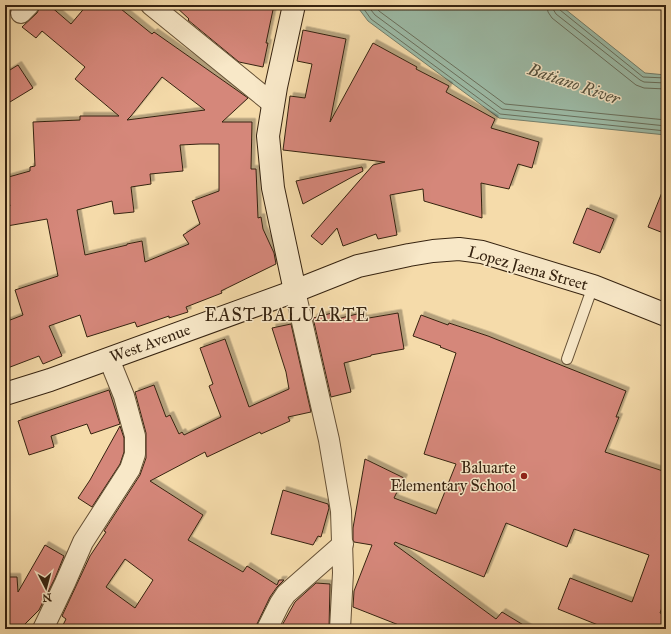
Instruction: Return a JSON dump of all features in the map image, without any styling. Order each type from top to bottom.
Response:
[{"type":"main road","points":[[294,5],[276,87],[268,136],[273,188],[295,291]]},
{"type":"main road","name":"Lopez Jaena Street","points":[[295,291],[358,266],[409,255],[459,249],[482,252],[497,256],[593,286],[666,315]]},
{"type":"main road","name":"West Avenue","points":[[5,394],[50,380],[295,291]]},
{"type":"street","points":[[151,5],[273,104]]},
{"type":"street","points":[[295,291],[329,440],[341,511],[344,572],[340,629]]},
{"type":"street","points":[[43,629],[83,542],[130,469],[135,454],[135,436],[124,396],[109,359]]},
{"type":"street","points":[[267,629],[286,594],[343,544]]},
{"type":"lane","points":[[567,359],[593,286]]},
{"type":"water","name":"Batiano River","points":[[356,5],[560,5],[645,73],[666,75],[666,135],[499,118],[368,21]]},
{"type":"building","points":[[41,5],[49,5],[71,24],[87,5],[116,5],[152,34],[154,32],[248,98],[222,122],[252,122],[251,169],[256,169],[258,218],[261,217],[263,229],[274,253],[276,264],[221,291],[222,293],[186,307],[188,312],[169,318],[169,316],[137,327],[135,322],[87,337],[80,315],[49,326],[62,356],[43,364],[39,356],[5,369],[5,322],[23,315],[15,290],[58,276],[47,219],[7,226],[5,207],[10,206],[5,188],[5,178],[30,171],[30,167],[35,166],[33,122],[80,120],[80,116],[119,116],[75,79],[85,67],[42,31],[36,38],[22,27],[37,13]],"holes":[[[162,77],[205,110],[127,120],[131,116]],[[219,144],[219,191],[192,201],[200,224],[183,235],[189,244],[145,262],[142,241],[85,255],[77,210],[112,201],[114,214],[134,212],[131,187],[151,184],[150,174],[183,171],[180,145]]]},
{"type":"building","points":[[174,5],[274,5],[266,43],[268,43],[263,67],[239,62],[188,20],[189,19]]},
{"type":"building","points":[[303,30],[346,39],[330,122],[373,43],[417,67],[416,69],[449,86],[446,92],[495,119],[491,128],[539,142],[532,168],[518,164],[509,189],[481,183],[482,218],[424,201],[423,189],[390,195],[397,235],[378,239],[376,234],[343,246],[337,228],[322,245],[311,236],[373,165],[385,162],[283,150],[290,96],[305,98],[312,64],[297,61]]},
{"type":"building","points":[[18,65],[33,88],[5,105],[5,73]]},
{"type":"building","points":[[362,167],[363,171],[303,204],[296,181]]},
{"type":"building","points":[[666,185],[666,234],[648,227]]},
{"type":"building","points":[[587,208],[614,219],[600,253],[573,243]]},
{"type":"building","points":[[332,313],[333,320],[361,313],[363,319],[398,313],[404,349],[371,355],[344,363],[351,392],[331,397],[313,318]]},
{"type":"building","points":[[421,315],[448,325],[449,323],[488,336],[626,391],[616,417],[619,417],[605,452],[666,472],[666,597],[660,613],[666,615],[666,629],[608,629],[558,609],[570,578],[632,602],[649,555],[574,529],[567,547],[506,523],[484,577],[395,542],[394,544],[496,619],[502,612],[530,629],[409,629],[353,607],[354,591],[372,545],[354,542],[353,540],[353,528],[365,459],[404,478],[394,498],[436,514],[456,464],[424,454],[456,353],[413,336]]},
{"type":"building","points":[[291,324],[311,412],[288,417],[290,421],[261,434],[260,432],[207,457],[205,452],[150,481],[203,515],[188,540],[243,572],[247,566],[277,585],[279,580],[284,580],[270,597],[256,629],[61,629],[66,619],[62,616],[90,556],[106,532],[104,531],[140,475],[146,458],[146,433],[135,392],[154,385],[166,417],[170,415],[179,434],[182,432],[184,435],[221,417],[209,386],[213,384],[200,348],[225,339],[249,407],[289,389],[286,372],[272,328]],"holes":[[[125,559],[153,580],[135,608],[106,587]]]},
{"type":"building","points":[[109,390],[120,424],[91,434],[87,424],[51,436],[54,447],[29,455],[18,421]]},
{"type":"building","points":[[120,426],[124,438],[124,452],[120,464],[92,507],[78,498],[90,480]]},
{"type":"building","points":[[283,490],[328,504],[329,508],[321,537],[318,536],[313,545],[271,534]]},
{"type":"building","points":[[45,545],[64,556],[55,578],[39,610],[20,629],[5,629],[5,577],[17,577],[18,592]]},
{"type":"building","points":[[316,583],[330,584],[329,629],[280,629],[295,602]]},
{"type":"place","name":"Baluarte Elementary School","points":[[524,476]]},
{"type":"district","name":"EAST BALUARTE","points":[[287,315]]}]
